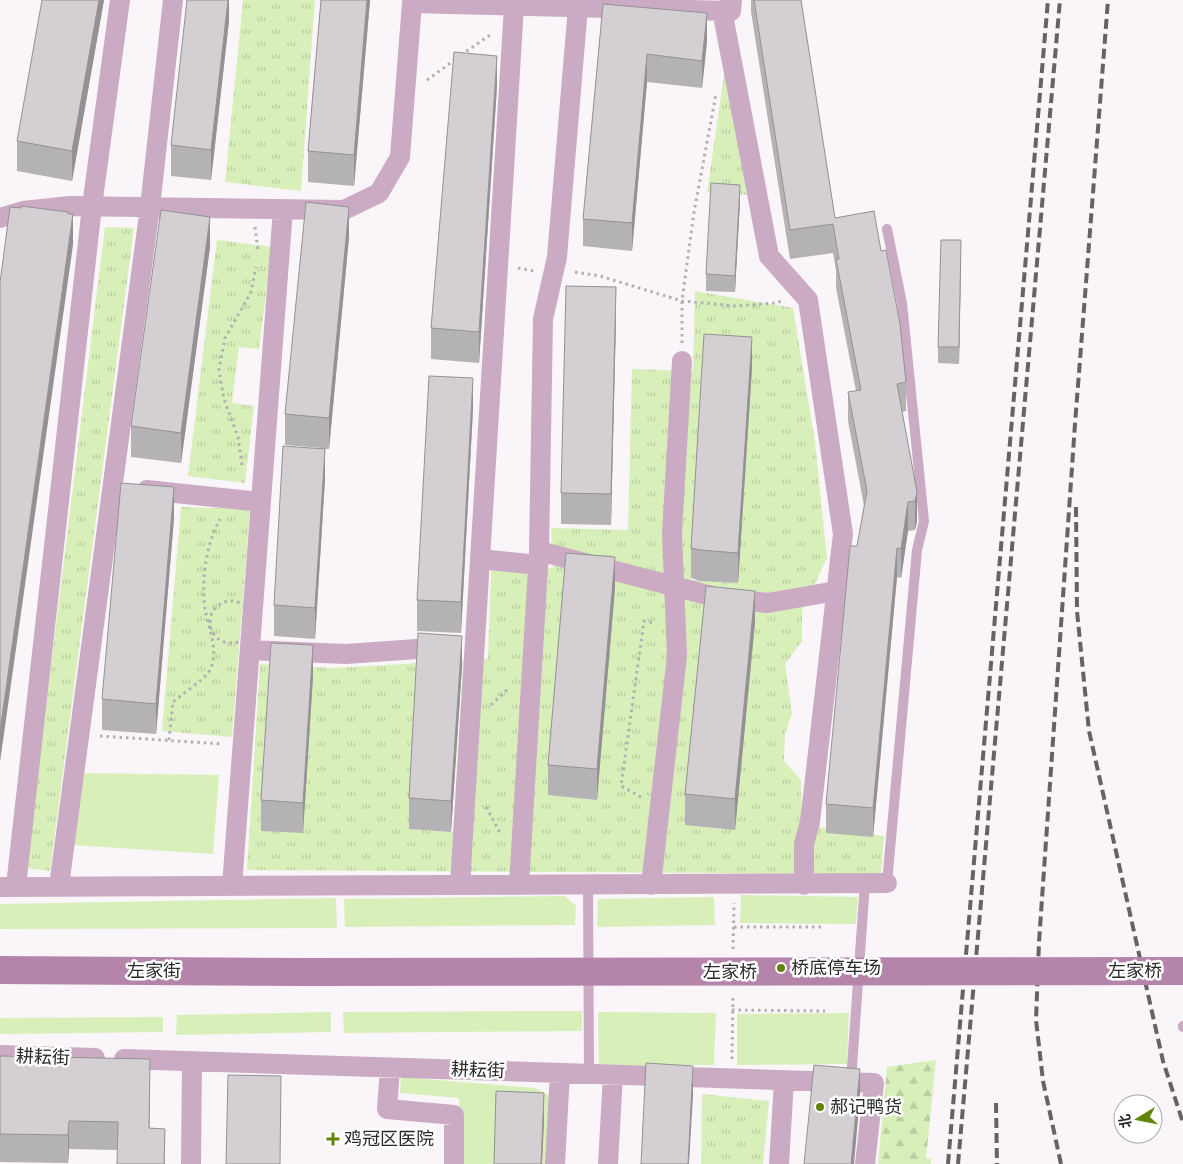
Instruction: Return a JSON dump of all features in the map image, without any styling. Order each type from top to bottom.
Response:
[{"type":"main road","name":"左家街","points":[[0,970],[307,972]]},
{"type":"main road","name":"左家桥","points":[[307,972],[1183,971]]},
{"type":"street","points":[[120,0],[92,206],[8,887],[804,885],[887,883]]},
{"type":"street","points":[[59,886],[150,207],[173,0]]},
{"type":"street","points":[[0,218],[23,211],[70,206],[344,210],[379,193],[400,157],[412,2],[578,7],[727,5],[769,256],[808,300],[843,534],[810,822],[804,844],[804,885]]},
{"type":"street","points":[[460,885],[514,6]]},
{"type":"street","points":[[518,885],[538,558],[543,319],[557,257],[578,7]]},
{"type":"street","points":[[232,886],[283,209]]},
{"type":"street","points":[[651,885],[677,656],[672,533],[682,361]]},
{"type":"street","points":[[113,486],[261,502]]},
{"type":"street","points":[[480,560],[538,558],[719,598],[768,603],[836,591]]},
{"type":"street","points":[[250,650],[346,654],[430,647],[475,648]]},
{"type":"street","name":"耕耘街","points":[[0,1055],[874,1083],[865,1164]]},
{"type":"street","points":[[191,1164],[192,1061]]},
{"type":"street","points":[[390,1068],[387,1109],[454,1114],[454,1164]]},
{"type":"street","points":[[555,1164],[560,1073]]},
{"type":"street","points":[[608,1164],[613,1075]]},
{"type":"street","points":[[779,1164],[784,1080]]},
{"type":"lane","points":[[887,229],[902,302],[924,520],[917,550],[887,883]]},
{"type":"lane","points":[[851,1082],[865,883]]},
{"type":"lane","points":[[588,885],[588,1074]]},
{"type":"path","points":[[498,263],[532,272],[554,268],[600,276],[682,301],[736,306],[776,303],[801,292]]},
{"type":"path","points":[[660,808],[621,786],[644,621],[676,626]]},
{"type":"path","points":[[490,714],[491,705],[532,666]]},
{"type":"path","points":[[79,735],[243,745]]},
{"type":"path","points":[[483,803],[499,831],[521,852]]},
{"type":"path","points":[[734,927],[824,927]]},
{"type":"path","points":[[732,1010],[825,1011]]},
{"type":"green space","points":[[243,0],[315,0],[301,191],[225,182]]},
{"type":"green space","points":[[725,69],[747,195],[707,192]]},
{"type":"green space","points":[[105,227],[134,228],[50,871],[26,868]]},
{"type":"green space","points":[[217,240],[272,247],[259,349],[239,347],[232,403],[254,406],[245,483],[188,476]]},
{"type":"green space","points":[[695,291],[793,308],[815,442],[827,558],[802,611],[802,641],[785,664],[792,713],[785,734],[784,761],[801,780],[802,825],[884,836],[881,874],[247,870],[260,664],[334,668],[488,659],[491,570],[553,568],[551,528],[628,530],[632,369],[693,371]],"holes":[[[704,365],[738,583],[691,580]],[[615,587],[597,799],[548,795]],[[419,664],[463,667],[453,832],[410,829]]]},
{"type":"green space","points":[[181,507],[250,509],[232,737],[162,731]]},
{"type":"green space","points":[[80,773],[219,775],[213,854],[72,845]]},
{"type":"green space","points":[[741,895],[858,897],[856,924],[740,923]]},
{"type":"green space","points":[[565,896],[576,906],[575,925],[345,927],[344,899]]},
{"type":"green space","points":[[714,897],[715,925],[597,927],[598,899]]},
{"type":"green space","points":[[336,898],[337,928],[0,929],[0,904]]},
{"type":"green space","points":[[582,1011],[582,1031],[344,1033],[343,1012]]},
{"type":"green space","points":[[331,1012],[331,1032],[176,1035],[177,1015]]},
{"type":"green space","points":[[598,1012],[716,1013],[714,1065],[599,1066]]},
{"type":"green space","points":[[849,1013],[847,1064],[737,1065],[737,1014]]},
{"type":"green space","points":[[163,1017],[163,1032],[0,1034],[0,1018]]},
{"type":"green space","points":[[936,1060],[926,1158],[931,1159],[931,1164],[878,1164],[887,1067]]},
{"type":"green space","points":[[401,1077],[535,1088],[550,1096],[546,1164],[461,1164],[459,1098],[400,1093]]},
{"type":"green space","points":[[702,1094],[769,1101],[763,1164],[701,1164]]},
{"type":"building","points":[[42,0],[99,0],[72,151],[17,141]]},
{"type":"building","points":[[187,0],[228,0],[211,150],[171,145]]},
{"type":"building","points":[[321,0],[367,0],[354,155],[308,151]]},
{"type":"building","points":[[754,0],[801,0],[835,218],[874,211],[881,251],[886,250],[900,324],[906,382],[897,384],[917,492],[915,501],[908,502],[901,549],[897,548],[873,808],[826,804],[850,546],[857,546],[867,491],[848,392],[861,390],[836,259],[839,259],[833,224],[790,230]]},
{"type":"building","points":[[603,4],[707,13],[702,61],[647,54],[632,223],[583,219]]},
{"type":"building","points":[[454,52],[497,56],[479,332],[431,328]]},
{"type":"building","points":[[711,183],[740,185],[735,276],[706,274]]},
{"type":"building","points":[[306,202],[349,207],[329,418],[285,414]]},
{"type":"building","points":[[21,206],[73,214],[0,731],[0,283],[10,207],[21,208]]},
{"type":"building","points":[[161,210],[210,217],[181,433],[131,426]]},
{"type":"building","points":[[941,240],[961,240],[959,347],[938,347]]},
{"type":"building","points":[[566,286],[616,287],[611,494],[561,493]]},
{"type":"building","points":[[704,334],[752,337],[738,553],[691,548]]},
{"type":"building","points":[[429,376],[473,378],[461,602],[417,600]]},
{"type":"building","points":[[283,446],[325,449],[315,608],[274,605]]},
{"type":"building","points":[[121,483],[174,487],[156,704],[102,699]]},
{"type":"building","points":[[566,553],[615,557],[597,769],[548,765]]},
{"type":"building","points":[[706,586],[755,591],[735,799],[685,794]]},
{"type":"building","points":[[418,633],[462,636],[451,801],[409,798]]},
{"type":"building","points":[[271,643],[313,645],[303,803],[261,800]]},
{"type":"building","points":[[0,1056],[150,1059],[149,1128],[165,1129],[164,1164],[117,1164],[118,1122],[69,1121],[68,1135],[0,1134]]},
{"type":"building","points":[[646,1063],[693,1066],[688,1164],[641,1164]]},
{"type":"building","points":[[814,1065],[860,1069],[851,1164],[804,1164]]},
{"type":"building","points":[[228,1075],[281,1076],[280,1164],[226,1164]]},
{"type":"building","points":[[496,1091],[544,1093],[541,1164],[494,1164]]},
{"type":"railway","points":[[948,1164],[1048,0]]},
{"type":"railway","points":[[958,1164],[1060,0]]},
{"type":"railway","points":[[1061,1164],[1043,1081],[1036,1020],[1039,942],[1075,424],[1108,0]]},
{"type":"railway","points":[[1076,507],[1077,611],[1089,731],[1163,1061],[1183,1123]]},
{"type":"railway","points":[[996,1103],[997,1164]]},
{"type":"place","name":"桥底停车场","points":[[781,968]]},
{"type":"place","name":"郝记鸭货","points":[[820,1107]]},
{"type":"place","name":"鸡冠区医院","points":[[333,1139]]}]
